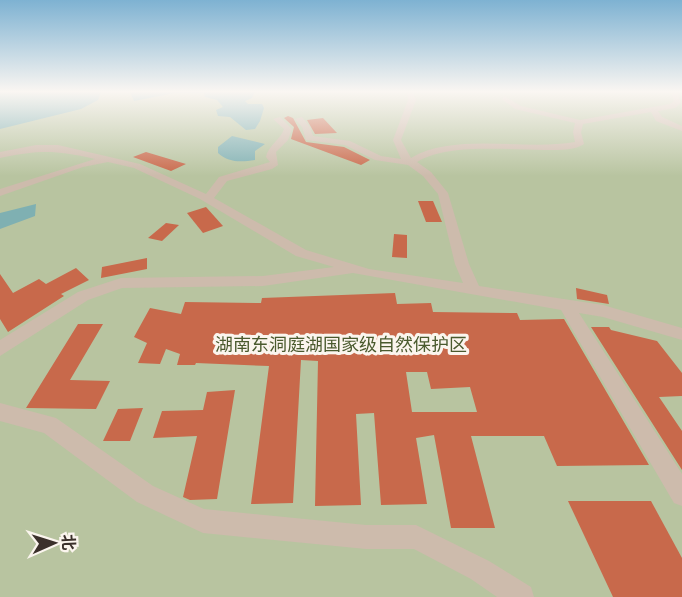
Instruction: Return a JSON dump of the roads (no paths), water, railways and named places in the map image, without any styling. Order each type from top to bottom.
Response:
[{"type":"street","points":[[208,199],[223,178],[269,167],[276,163],[271,157],[272,151],[284,140],[288,129],[278,120]]},
{"type":"street","points":[[300,120],[306,127],[309,138],[347,143],[378,158],[396,162],[411,162],[426,153],[462,148],[563,147],[580,144],[577,132],[579,122]]},
{"type":"street","points":[[405,120],[397,140],[406,159],[427,174],[443,193],[462,264],[473,289]]},
{"type":"street","points":[[573,120],[579,122],[592,120]]},
{"type":"street","points":[[663,120],[682,129]]},
{"type":"street","points":[[0,155],[36,148],[58,148],[111,159],[137,166],[208,199],[301,253],[355,269],[603,311],[682,334]]},
{"type":"street","points":[[0,193],[81,165],[111,159]]},
{"type":"street","points":[[0,348],[83,296],[121,283],[264,281],[355,269]]},
{"type":"street","points":[[566,305],[682,495]]},
{"type":"street","points":[[0,412],[49,425],[145,494],[203,521],[366,537],[416,537],[480,570],[521,597]]},
{"type":"water","points":[[0,120],[37,120],[0,129]]},
{"type":"water","points":[[234,120],[260,120],[255,129],[246,130]]},
{"type":"water","points":[[232,136],[265,144],[255,151],[255,160],[231,160],[218,153],[218,147]]},
{"type":"water","points":[[36,204],[35,216],[0,229],[0,213]]},
{"type":"park label","name":"湖南东洞庭湖国家级自然保护区","points":[[341,344]]}]
